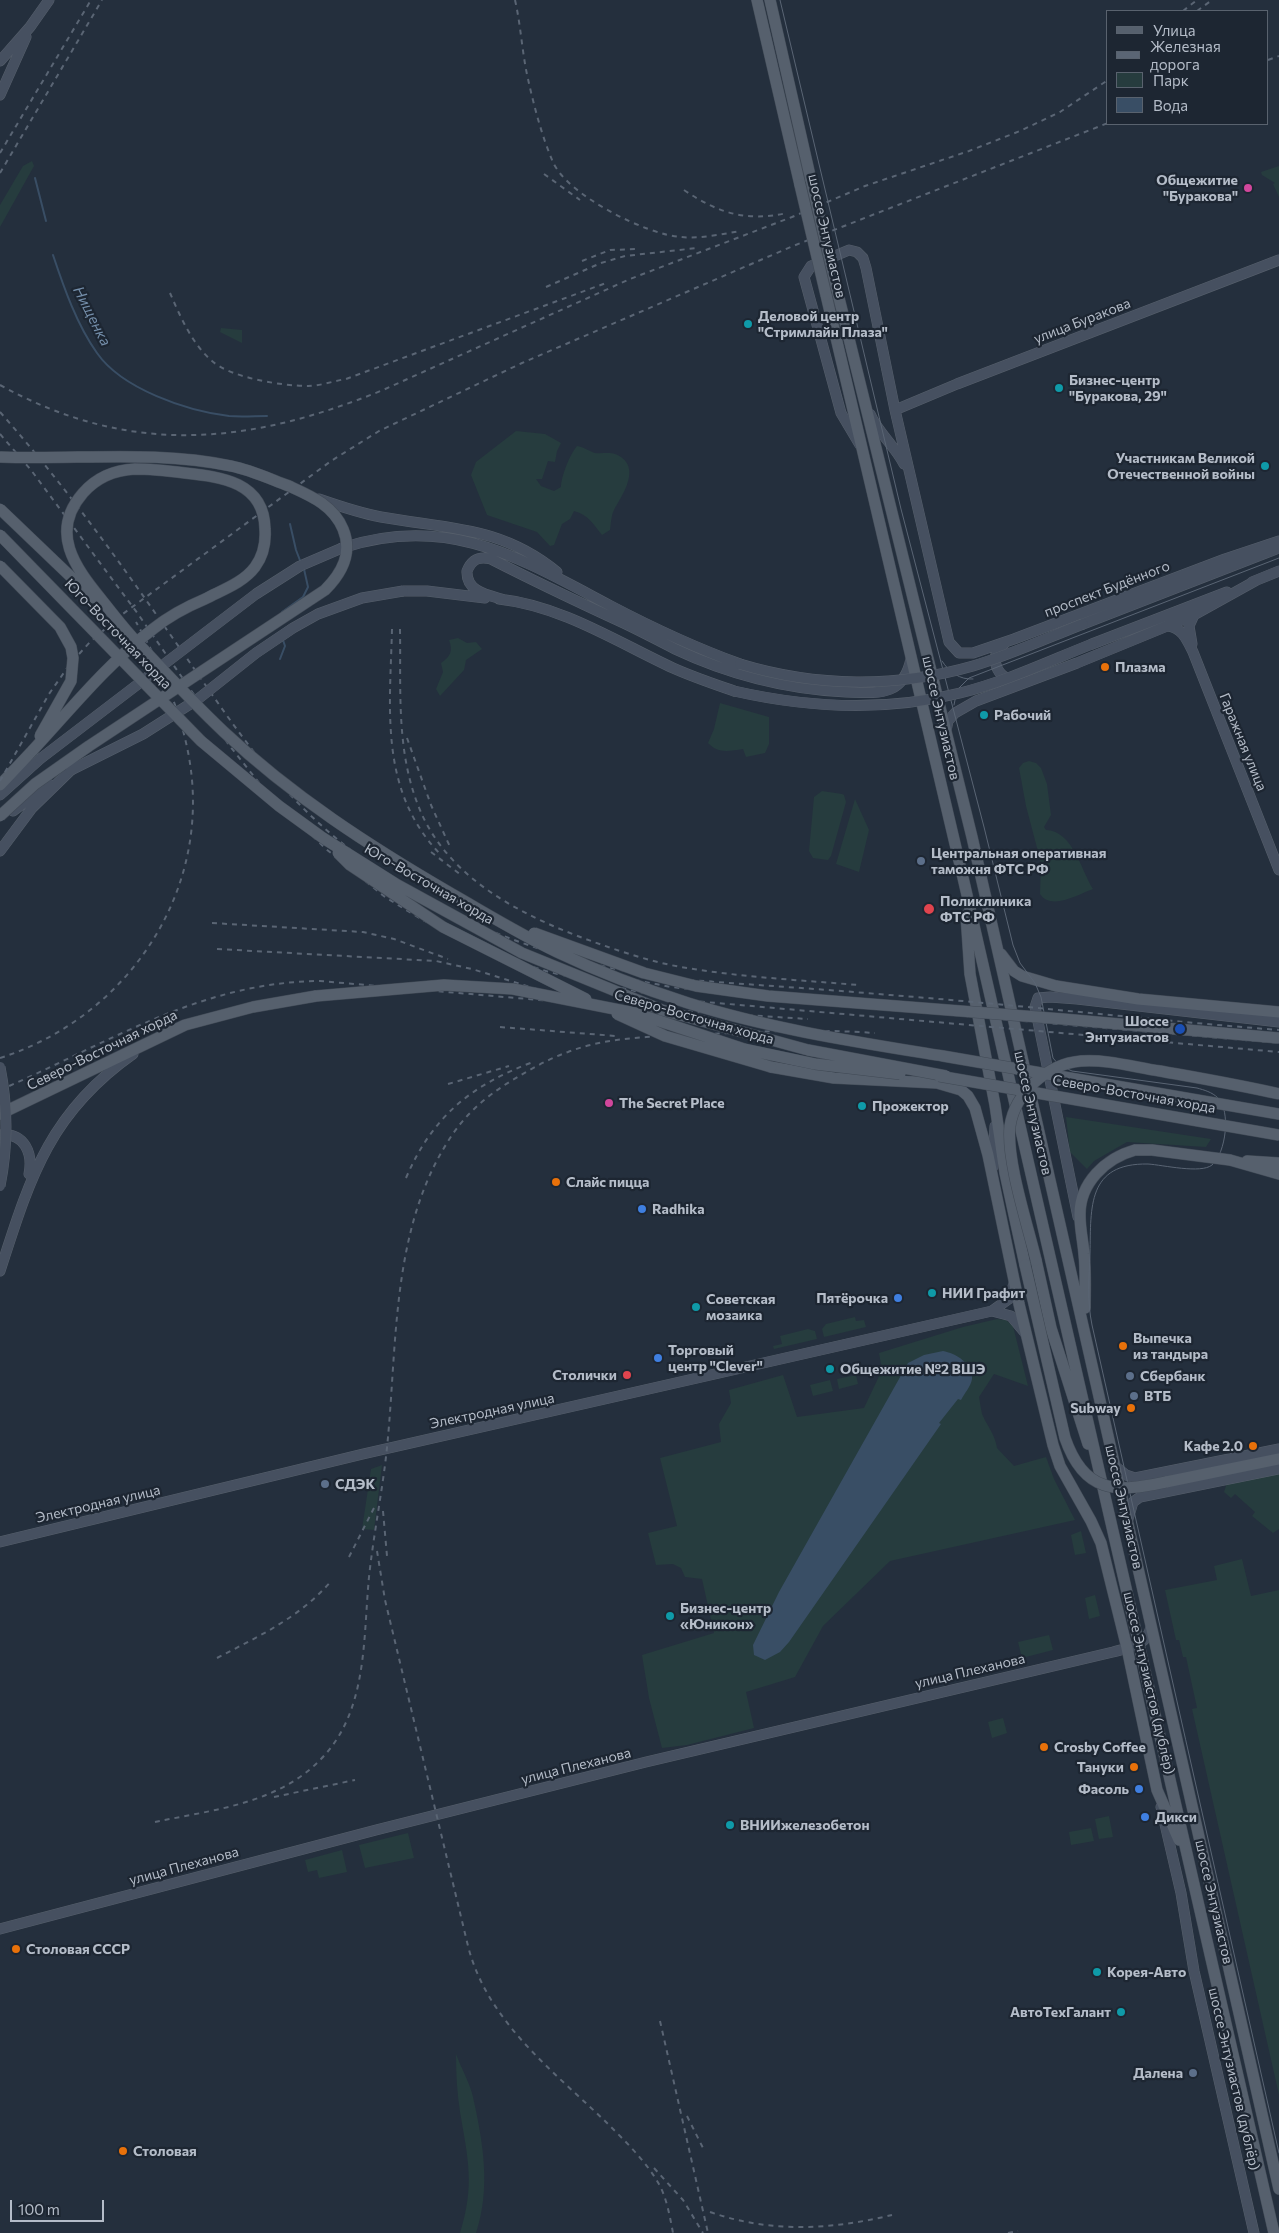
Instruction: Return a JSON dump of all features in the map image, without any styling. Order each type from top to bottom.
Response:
[{"type":"main road","points":[[0,61],[30,27],[49,0]]},
{"type":"main road","name":"шоссе Энтузиастов","points":[[758,0],[860,446],[964,882],[1102,1479],[1274,2233]]},
{"type":"main road","name":"шоссе Энтузиастов","points":[[770,0],[837,290],[998,950],[1279,2189]]},
{"type":"main road","points":[[0,95],[30,27]]},
{"type":"main road","points":[[860,446],[846,424],[832,385],[804,277],[811,266],[849,250],[857,252],[863,258],[910,476]]},
{"type":"main road","name":"улица Буракова","points":[[895,410],[957,384],[1279,260]]},
{"type":"main road","points":[[865,402],[874,423],[900,454],[910,476]]},
{"type":"main road","points":[[0,457],[161,458],[205,461],[234,466],[262,475],[347,509],[380,517],[475,531],[510,543],[546,563],[574,586]]},
{"type":"main road","name":"Северо-Восточная хорда","points":[[0,785],[108,671],[148,632],[172,615],[246,577],[258,564],[264,548],[264,517],[256,500],[247,490],[234,481],[212,476],[154,469],[129,469],[108,473],[89,486],[74,503],[68,523],[71,558],[123,627],[184,693],[227,735],[314,807],[411,871],[556,952],[633,984],[692,1004],[795,1031],[1279,1114]]},
{"type":"main road","name":"проспект Будённого","points":[[910,476],[949,642],[959,653],[964,654],[1006,642],[1225,559],[1279,541]]},
{"type":"main road","points":[[0,816],[35,784],[325,590],[338,577],[345,564],[348,549],[345,534],[339,519],[329,508],[313,497]]},
{"type":"main road","name":"Юго-Восточная хорда","points":[[0,509],[123,627]]},
{"type":"main road","name":"Юго-Восточная хорда","points":[[0,535],[201,740],[279,806],[323,838],[396,884],[522,953],[662,1010],[808,1050],[946,1076]]},
{"type":"main road","points":[[0,795],[40,759],[93,717],[256,594],[300,566],[342,548],[376,538],[401,535],[431,535],[455,538],[510,555],[612,607],[675,649]]},
{"type":"main road","name":"проспект Будённого","points":[[612,607],[705,651],[772,673],[815,680],[880,682],[921,678],[974,666],[1279,548]]},
{"type":"main road","points":[[911,659],[908,671],[899,686],[892,690],[866,692],[829,691],[786,687],[736,674],[675,649],[491,558],[483,557],[474,560],[467,570],[468,582],[472,588],[506,600],[544,609],[574,620],[674,669],[734,691],[793,702],[838,706],[918,702],[986,685],[1092,644],[1209,603],[1279,571]]},
{"type":"main road","points":[[0,566],[60,627],[67,636],[73,658],[71,681],[33,750]]},
{"type":"main road","points":[[0,821],[35,794],[71,770],[142,734],[198,699],[256,654],[293,628],[318,614],[362,598],[404,592],[427,591],[506,600]]},
{"type":"main road","points":[[946,731],[948,721],[954,713],[966,705],[1194,615],[1209,603]]},
{"type":"main road","name":"Гаражная улица","points":[[1193,652],[1189,629],[1194,615]]},
{"type":"main road","name":"Гаражная улица","points":[[1167,626],[1178,628],[1193,652],[1279,870]]},
{"type":"main road","points":[[1006,642],[996,653],[996,668],[1005,678],[1021,684]]},
{"type":"main road","points":[[0,851],[32,808],[71,770]]},
{"type":"main road","points":[[323,838],[350,865],[442,927],[665,1036],[772,1067],[834,1078],[937,1083],[961,1090],[968,1096],[975,1108],[993,1180]]},
{"type":"main road","name":"шоссе Энтузиастов (дублёр)","points":[[964,882],[970,974],[995,1105],[993,1180],[1014,1281],[1056,1452],[1064,1474],[1092,1521],[1101,1542],[1122,1624],[1181,1893],[1194,1971],[1254,2233]]},
{"type":"main road","points":[[490,916],[585,953],[644,973],[696,986],[768,996],[1063,1018],[1279,1038]]},
{"type":"main road","points":[[998,950],[1014,971],[1033,980],[1113,996],[1279,1012]]},
{"type":"main road","name":"Северо-Восточная хорда","points":[[0,1114],[48,1093],[185,1025],[253,1007],[316,996],[414,986],[472,985],[513,989],[635,1013],[744,1049],[806,1062],[878,1072],[946,1076],[1279,1135]]},
{"type":"main road","points":[[1085,1332],[1085,1264],[1080,1229],[1035,1007],[1038,998],[1077,999],[1279,1022]]},
{"type":"main road","points":[[0,1271],[35,1169],[68,1114],[106,1074],[153,1040]]},
{"type":"main road","points":[[1279,1094],[1122,1064],[1093,1061],[1067,1064],[1046,1074],[1032,1085],[1020,1099],[1010,1127],[1010,1145],[1030,1263],[1065,1438],[1071,1456],[1079,1467],[1095,1481],[1114,1488],[1128,1489],[1279,1459]]},
{"type":"main road","points":[[0,1068],[5,1090],[7,1123],[0,1186]]},
{"type":"main road","points":[[995,1105],[1005,1173],[1030,1263],[1083,1432],[1102,1479]]},
{"type":"main road","points":[[1,1136],[17,1138],[26,1144],[30,1158],[28,1176],[18,1216]]},
{"type":"main road","points":[[1080,1229],[1080,1205],[1085,1190],[1093,1177],[1110,1159],[1135,1150],[1279,1163]]},
{"type":"main road","points":[[1230,1160],[1279,1174]]},
{"type":"main road","name":"Электродная улица","points":[[0,1542],[363,1454],[992,1310],[1010,1298],[1014,1281]]},
{"type":"main road","points":[[992,1310],[1011,1316],[1027,1336]]},
{"type":"main road","points":[[1116,1467],[1126,1475],[1135,1478],[1279,1450]]},
{"type":"main road","points":[[1128,1519],[1132,1502],[1140,1497],[1279,1469]]},
{"type":"main road","points":[[1122,1624],[1120,1640],[1113,1652],[1124,1658],[1131,1665],[1140,1644],[1148,1637],[1151,1626]]},
{"type":"main road","name":"улица Плеханова","points":[[0,1929],[376,1830],[637,1764],[1113,1652],[1140,1644]]},
{"type":"main road","points":[[1157,1790],[1189,1862]]},
{"type":"green space","points":[[32,161],[34,166],[0,227],[0,205],[23,166]]},
{"type":"green space","points":[[1279,166],[1279,197],[1273,184],[1275,183],[1262,175],[1261,172]]},
{"type":"green space","points":[[221,328],[242,330],[242,343],[220,332]]},
{"type":"green space","points":[[516,431],[545,434],[561,443],[555,462],[548,461],[542,479],[536,479],[541,486],[554,491],[561,487],[566,466],[577,446],[595,453],[615,454],[623,459],[628,465],[628,480],[626,488],[613,512],[610,530],[602,535],[587,517],[574,511],[570,519],[562,524],[554,545],[550,546],[537,532],[487,515],[471,475],[476,462]]},
{"type":"green space","points":[[458,638],[467,643],[476,642],[482,649],[466,660],[464,670],[440,696],[436,689],[443,672],[441,663],[450,653],[449,640]]},
{"type":"green space","points":[[720,703],[769,717],[769,744],[765,753],[746,757],[743,749],[720,750],[708,743],[714,729]]},
{"type":"green space","points":[[1029,761],[1036,763],[1041,768],[1047,784],[1051,815],[1044,827],[1046,830],[1055,832],[1063,837],[1070,844],[1093,889],[1065,900],[1051,901],[1045,899],[1040,894],[1041,863],[1026,806],[1019,768],[1023,763]]},
{"type":"green space","points":[[822,791],[842,794],[846,802],[831,856],[828,860],[813,858],[809,851],[814,797]]},
{"type":"green space","points":[[855,799],[869,830],[859,872],[836,864]]},
{"type":"green space","points":[[1066,1117],[1211,1139],[1206,1147],[1127,1142],[1094,1161],[1087,1169],[1070,1152]]},
{"type":"green space","points":[[855,1317],[856,1321],[864,1320],[866,1327],[824,1337],[822,1329],[826,1324]]},
{"type":"green space","points":[[997,1319],[1006,1320],[1013,1326],[1028,1386],[994,1374],[979,1397],[982,1414],[993,1434],[997,1448],[1014,1466],[1046,1457],[1054,1479],[1075,1520],[890,1561],[823,1626],[795,1677],[746,1692],[754,1728],[687,1745],[662,1748],[649,1698],[642,1655],[714,1633],[702,1579],[685,1577],[681,1568],[673,1564],[656,1565],[648,1533],[677,1526],[660,1458],[721,1442],[719,1424],[731,1403],[729,1390],[783,1375],[797,1417],[864,1408],[882,1370],[879,1353],[963,1327]]},
{"type":"green space","points":[[808,1329],[815,1331],[817,1339],[774,1349],[773,1346],[782,1344],[780,1336]]},
{"type":"green space","points":[[856,1375],[858,1384],[839,1389],[837,1379]]},
{"type":"green space","points":[[830,1380],[833,1391],[813,1396],[810,1385]]},
{"type":"green space","points":[[382,1465],[374,1530],[362,1529],[371,1469]]},
{"type":"green space","points":[[1279,1471],[1279,1529],[1273,1533],[1252,1516],[1255,1512],[1235,1494],[1231,1498],[1224,1492],[1227,1483]]},
{"type":"green space","points":[[1081,1531],[1086,1553],[1075,1555],[1071,1535]]},
{"type":"green space","points":[[1242,1559],[1251,1596],[1279,1590],[1279,2095],[1192,1709],[1197,1708],[1186,1657],[1183,1657],[1179,1640],[1176,1640],[1165,1590],[1217,1580],[1214,1566]]},
{"type":"green space","points":[[1095,1595],[1100,1616],[1089,1619],[1085,1598]]},
{"type":"green space","points":[[1049,1635],[1053,1650],[1022,1658],[1018,1642]]},
{"type":"green space","points":[[1003,1718],[1007,1733],[992,1738],[988,1722]]},
{"type":"green space","points":[[1109,1816],[1113,1837],[1099,1839],[1095,1819]]},
{"type":"green space","points":[[1091,1828],[1094,1841],[1071,1845],[1069,1832]]},
{"type":"green space","points":[[408,1833],[414,1858],[365,1868],[359,1845]]},
{"type":"green space","points":[[342,1850],[347,1872],[319,1878],[317,1870],[308,1872],[305,1860]]},
{"type":"green space","points":[[456,2054],[472,2092],[484,2165],[481,2216],[476,2233],[460,2233],[465,2216],[469,2172],[458,2098]]},
{"type":"water","points":[[943,1351],[963,1360],[972,1374],[969,1387],[961,1400],[958,1399],[939,1423],[941,1424],[789,1642],[780,1652],[765,1660],[754,1655],[753,1645],[779,1592],[908,1363],[924,1355]]},
{"type":"waterway","name":"Нищенка","points":[[35,178],[46,221]]},
{"type":"waterway","name":"Нищенка","points":[[53,255],[66,293],[83,331],[108,366],[122,377],[157,396],[194,409],[229,416],[267,416]]},
{"type":"waterway","name":"Нищенка","points":[[290,524],[301,563]]},
{"type":"waterway","name":"Нищенка","points":[[282,612],[303,597],[308,587],[304,569]]},
{"type":"waterway","name":"Нищенка","points":[[280,659],[285,646],[283,640]]},
{"type":"tram line","points":[[780,0],[901,509],[1013,945],[1020,963],[1035,983],[1041,997],[1053,1058],[1059,1065],[1072,1071],[1197,1088],[1211,1093],[1218,1098],[1225,1112],[1225,1132],[1221,1151],[1217,1159],[1207,1168],[1191,1169],[1148,1164],[1128,1166],[1113,1171],[1103,1180],[1096,1191],[1091,1220],[1089,1298],[1090,1316],[1279,2153]]},
{"type":"tram line","points":[[954,705],[957,690],[969,678],[1279,558]]},
{"type":"tram line","points":[[942,661],[955,674],[973,679]]},
{"type":"railway","points":[[0,153],[91,0]]},
{"type":"railway","points":[[0,173],[102,0]]},
{"type":"railway","points":[[515,0],[526,69],[536,111],[549,152],[561,175],[591,200],[610,211],[629,221],[666,235],[696,237],[741,231]]},
{"type":"railway","points":[[1184,10],[1197,0]]},
{"type":"railway","points":[[1198,10],[1212,0]]},
{"type":"railway","points":[[1269,60],[1279,56]]},
{"type":"railway","points":[[0,385],[49,408],[96,424],[143,433],[190,435],[237,432],[285,423],[333,409],[383,390],[630,279],[792,217],[865,186],[969,151],[1020,131],[1060,112],[1106,81]]},
{"type":"railway","points":[[0,781],[49,694],[70,664],[90,642],[120,616],[331,461],[379,431],[522,363],[793,246],[1106,124]]},
{"type":"railway","points":[[544,174],[580,200]]},
{"type":"railway","points":[[684,190],[709,205],[733,214],[772,216],[787,213]]},
{"type":"railway","points":[[546,287],[601,263],[625,256],[697,248]]},
{"type":"railway","points":[[582,261],[610,250],[638,249]]},
{"type":"railway","points":[[170,293],[182,320],[193,338],[212,361],[232,372],[258,380],[308,386],[346,379],[606,283]]},
{"type":"railway","points":[[0,412],[87,519],[233,724],[268,770],[287,791],[345,846],[429,902],[474,924],[521,943],[570,958],[619,970],[675,979],[939,999],[1279,1030]]},
{"type":"railway","points":[[0,434],[31,470],[138,614],[229,745],[264,789],[326,849],[385,897],[421,919],[466,942],[505,958],[549,972],[671,999],[1279,1052]]},
{"type":"railway","points":[[0,1058],[46,1039],[88,1012],[123,979],[152,941],[174,898],[188,851],[193,803],[188,752],[174,701],[153,653],[136,622]]},
{"type":"railway","points":[[392,629],[390,719],[392,748],[397,776],[406,803],[420,829],[440,854]]},
{"type":"railway","points":[[400,629],[400,696],[403,740],[411,784],[418,805],[431,831],[447,854],[490,892],[515,907],[567,932],[648,960],[725,973],[858,985]]},
{"type":"railway","points":[[407,738],[431,805],[451,849]]},
{"type":"railway","points":[[431,852],[461,875]]},
{"type":"railway","points":[[212,923],[363,932],[394,939],[448,959]]},
{"type":"railway","points":[[217,949],[436,961],[472,969],[569,999]]},
{"type":"railway","points":[[635,980],[671,987],[849,1006],[1279,1043]]},
{"type":"railway","points":[[0,1090],[155,1019],[194,1004],[234,992],[276,984],[320,981],[620,1007],[808,1019]]},
{"type":"railway","points":[[500,1027],[616,1036]]},
{"type":"railway","points":[[155,1822],[243,1803],[265,1796],[285,1786],[304,1774],[321,1759],[336,1740],[347,1719],[355,1697],[364,1649],[369,1577],[386,1455],[396,1323],[407,1248],[416,1211],[429,1176],[453,1133],[467,1116],[492,1094],[532,1069],[568,1052],[602,1042],[637,1038],[750,1032],[875,1033]]},
{"type":"railway","points":[[406,1178],[416,1156],[428,1137],[456,1106],[491,1081],[533,1062]]},
{"type":"railway","points":[[448,1084],[509,1066]]},
{"type":"railway","points":[[349,1557],[376,1504]]},
{"type":"railway","points":[[383,1511],[387,1556]]},
{"type":"railway","points":[[377,1551],[385,1600],[468,1946],[477,1973],[490,1998],[524,2043],[621,2137],[649,2169],[665,2197],[673,2233]]},
{"type":"railway","points":[[217,1658],[279,1625],[307,1605],[332,1580]]},
{"type":"railway","points":[[274,1797],[355,1780]]},
{"type":"railway","points":[[660,2021],[708,2233]]},
{"type":"railway","points":[[687,2116],[703,2148]]},
{"type":"railway","points":[[654,2168],[683,2200],[703,2233]]},
{"type":"railway","points":[[710,2212],[755,2223],[800,2227],[846,2224],[892,2215]]},
{"type":"railway","points":[[1008,2233],[1018,2231]]},
{"type":"place","name":"Общежитие \"Буракова\"","points":[[1248,188]]},
{"type":"place","name":"Деловой центр \"Стримлайн Плаза\"","points":[[748,324]]},
{"type":"place","name":"Бизнес-центр \"Буракова, 29\"","points":[[1059,388]]},
{"type":"place","name":"Участникам Великой Отечественной войны","points":[[1265,466]]},
{"type":"place","name":"Плазма","points":[[1105,667]]},
{"type":"place","name":"Рабочий","points":[[984,715]]},
{"type":"place","name":"Центральная оперативная таможня ФТС РФ","points":[[921,861]]},
{"type":"place","name":"Поликлиника ФТС РФ","points":[[929,909]]},
{"type":"place","name":"Шоссе Энтузиастов","points":[[1180,1029]]},
{"type":"place","name":"The Secret Place","points":[[609,1103]]},
{"type":"place","name":"Прожектор","points":[[862,1106]]},
{"type":"place","name":"Слайс пицца","points":[[556,1182]]},
{"type":"place","name":"Radhika","points":[[642,1209]]},
{"type":"place","name":"НИИ Графит","points":[[932,1293]]},
{"type":"place","name":"Пятёрочка","points":[[898,1298]]},
{"type":"place","name":"Советская мозаика","points":[[696,1307]]},
{"type":"place","name":"Выпечка из тандыра","points":[[1123,1346]]},
{"type":"place","name":"Торговый центр \"Clever\"","points":[[658,1358]]},
{"type":"place","name":"Общежитие №2 ВШЭ","points":[[830,1369]]},
{"type":"place","name":"Столички","points":[[627,1375]]},
{"type":"place","name":"Сбербанк","points":[[1130,1376]]},
{"type":"place","name":"ВТБ","points":[[1134,1396]]},
{"type":"place","name":"Subway","points":[[1131,1408]]},
{"type":"place","name":"Кафе 2.0","points":[[1253,1446]]},
{"type":"place","name":"СДЭК","points":[[325,1484]]},
{"type":"place","name":"Бизнес-центр «Юникон»","points":[[670,1616]]},
{"type":"place","name":"Crosby Coffee","points":[[1044,1747]]},
{"type":"place","name":"Тануки","points":[[1134,1767]]},
{"type":"place","name":"Фасоль","points":[[1139,1789]]},
{"type":"place","name":"Дикси","points":[[1145,1817]]},
{"type":"place","name":"ВНИИжелезобетон","points":[[730,1825]]},
{"type":"place","name":"Столовая СССР","points":[[16,1949]]},
{"type":"place","name":"Корея-Авто","points":[[1097,1972]]},
{"type":"place","name":"АвтоТехГалант","points":[[1121,2012]]},
{"type":"place","name":"Далена","points":[[1193,2073]]},
{"type":"place","name":"Столовая","points":[[123,2151]]}]
